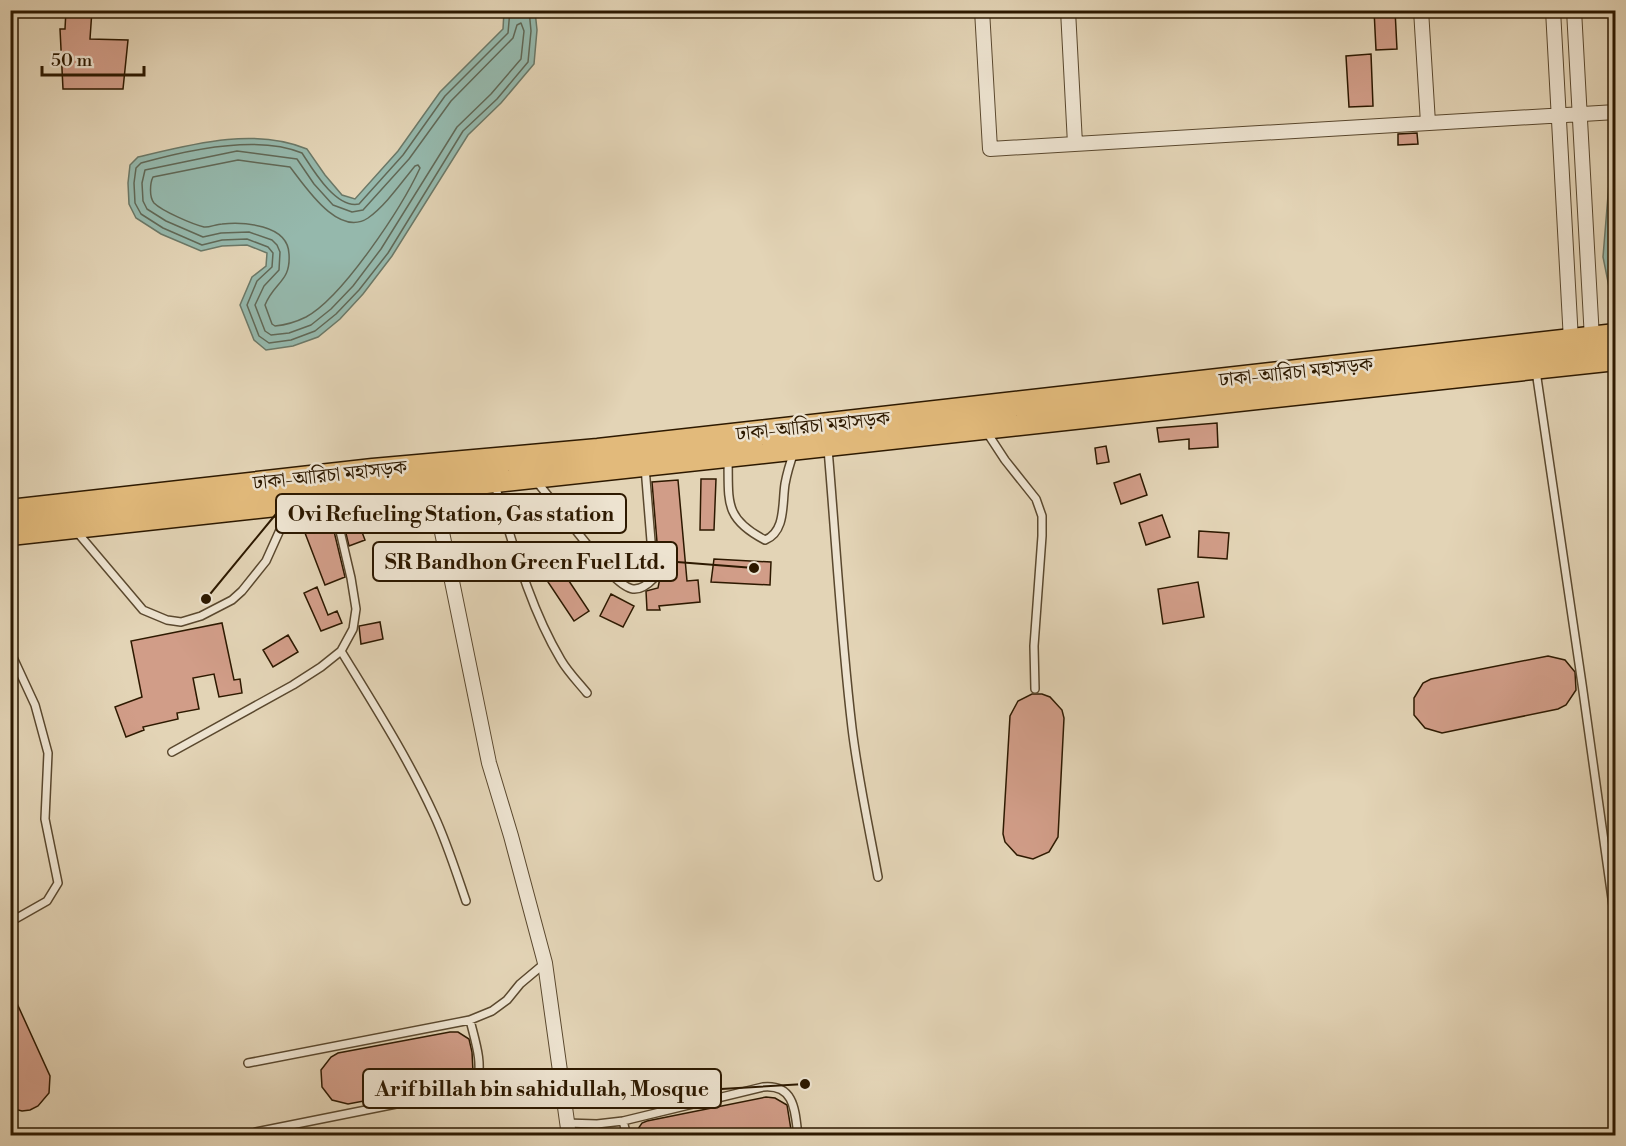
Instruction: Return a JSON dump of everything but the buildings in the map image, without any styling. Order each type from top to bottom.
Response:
[{"type":"highway","name":"ঢাকা-আরিচা মহাসড়ক","points":[[10,512],[361,472],[609,449],[1593,339]]},
{"type":"highway","name":"ঢাকা-আরিচা মহাসড়ক","points":[[10,533],[1616,358]]},
{"type":"street","points":[[982,10],[990,149],[1616,112]]},
{"type":"street","points":[[1068,10],[1075,144]]},
{"type":"street","points":[[1421,10],[1428,123]]},
{"type":"street","points":[[1553,10],[1559,116],[1593,339]]},
{"type":"street","points":[[1574,10],[1593,339]]},
{"type":"street","points":[[433,488],[489,763],[545,963],[567,1129]]},
{"type":"lane","points":[[1535,368],[1616,927]]},
{"type":"lane","points":[[983,426],[1005,460],[1036,499],[1042,516],[1034,646],[1035,689]]},
{"type":"lane","points":[[828,444],[839,599],[852,730],[878,877]]},
{"type":"lane","points":[[728,455],[729,495],[735,519],[765,540],[774,535],[781,522],[788,470],[796,447]]},
{"type":"lane","points":[[532,476],[610,573],[633,590],[645,588],[654,578],[645,464]]},
{"type":"lane","points":[[493,480],[520,566],[541,620],[562,662],[587,693]]},
{"type":"lane","points":[[172,752],[293,685],[341,651],[353,629],[356,609],[332,498]]},
{"type":"lane","points":[[60,528],[76,531],[143,610],[167,620],[181,621],[201,616],[232,600],[242,591],[266,561],[286,512],[297,502]]},
{"type":"lane","points":[[10,651],[35,705],[48,753],[45,819],[58,883],[47,901],[10,922]]},
{"type":"lane","points":[[341,651],[400,747],[419,783],[448,849],[466,901]]},
{"type":"lane","points":[[248,1063],[470,1020],[492,1011],[507,1000],[520,984],[545,963]]},
{"type":"lane","points":[[256,1132],[466,1090],[477,1083],[480,1072],[480,1060],[470,1020]]},
{"type":"lane","points":[[567,1129],[623,1121],[763,1086],[775,1086],[783,1090],[790,1098],[795,1109],[798,1136]]},
{"type":"lane","points":[[623,1121],[627,1136]]},
{"type":"water","points":[[504,11],[535,11],[537,30],[534,64],[501,103],[468,135],[392,256],[363,294],[340,319],[318,337],[293,346],[266,350],[254,340],[240,305],[252,277],[266,266],[267,253],[247,245],[222,246],[201,251],[161,234],[136,218],[129,204],[128,183],[130,165],[138,157],[201,143],[244,138],[287,142],[307,149],[342,195],[355,199],[398,151],[440,92],[503,29]]},
{"type":"water","points":[[1610,171],[1616,171],[1616,292],[1610,292],[1603,257]]},
{"type":"place","name":"SR Bandhon Green Fuel Ltd.","points":[[754,568]]},
{"type":"place","name":"Ovi Refueling Station, Gas station","points":[[206,599]]},
{"type":"place","name":"Arif billah bin sahidullah, Mosque","points":[[805,1084]]}]
